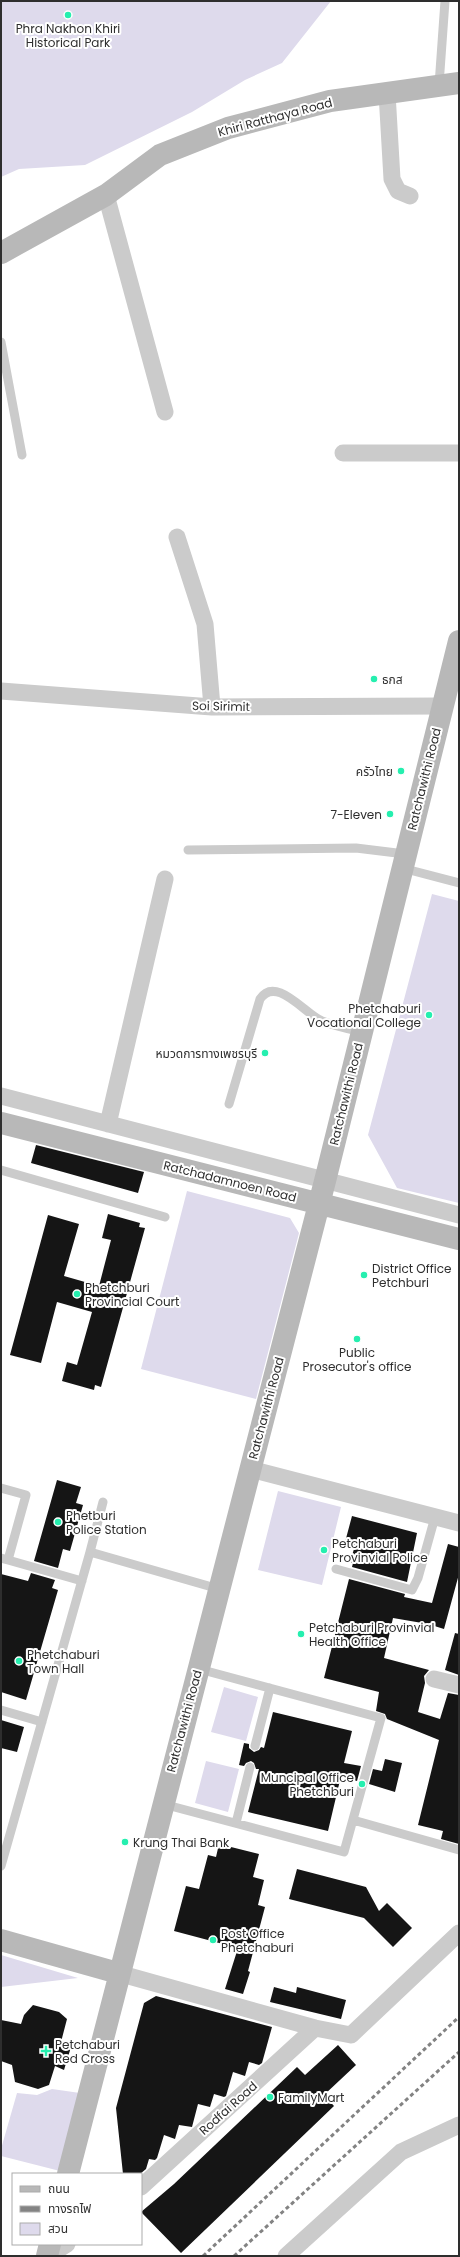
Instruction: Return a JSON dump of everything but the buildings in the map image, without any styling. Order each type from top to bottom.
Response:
[{"type":"main road","name":"Khiri Ratthaya Road","points":[[1,253],[106,194],[160,155],[228,128],[330,101],[449,84]]},
{"type":"main road","name":"Ratchawithi Road","points":[[68,2173],[118,1973],[325,1181],[442,706],[456,662],[459,641]]},
{"type":"main road","name":"Ratchadamnoen Road","points":[[1,1123],[459,1239]]},
{"type":"main road","points":[[1,1940],[118,1973]]},
{"type":"main road","points":[[48,2256],[50,2245]]},
{"type":"street","points":[[387,93],[392,179],[398,191],[410,196]]},
{"type":"street","points":[[106,194],[165,412]]},
{"type":"street","points":[[343,453],[459,453]]},
{"type":"street","points":[[177,537],[205,624],[212,707]]},
{"type":"street","name":"Soi Sirimit","points":[[1,691],[212,707],[442,706]]},
{"type":"street","points":[[108,1124],[165,879]]},
{"type":"street","points":[[1,1096],[459,1215]]},
{"type":"street","points":[[118,1153],[125,1129]]},
{"type":"street","points":[[250,1469],[459,1523]]},
{"type":"street","points":[[434,1679],[459,1685]]},
{"type":"street","points":[[118,1973],[315,2028],[351,2035],[459,1933]]},
{"type":"street","name":"Rodfai Road","points":[[142,2186],[315,2028]]},
{"type":"street","points":[[286,2256],[401,2152],[459,2125]]},
{"type":"street","points":[[48,2256],[65,2245]]},
{"type":"lane","points":[[445,1],[449,84]]},
{"type":"lane","points":[[1,342],[22,455]]},
{"type":"lane","points":[[188,850],[356,848],[404,861],[459,883]]},
{"type":"lane","points":[[229,1104],[260,998],[264,993],[270,990],[276,991],[301,1004],[322,1021],[362,1032]]},
{"type":"lane","points":[[1,1170],[165,1217]]},
{"type":"lane","points":[[1,1488],[26,1495],[4,1559],[82,1581]]},
{"type":"lane","points":[[1,1866],[103,1502]]},
{"type":"lane","points":[[336,1569],[412,1590],[418,1578],[435,1516]]},
{"type":"lane","points":[[90,1552],[219,1589]]},
{"type":"lane","points":[[162,1804],[344,1852],[381,1718],[198,1669]]},
{"type":"lane","points":[[255,1746],[270,1688]]},
{"type":"lane","points":[[1,1710],[42,1722]]},
{"type":"lane","points":[[236,1823],[250,1767]]},
{"type":"lane","points":[[353,1820],[459,1850]]},
{"type":"green space","points":[[1,1],[331,1],[282,63],[245,80],[192,112],[85,165],[19,169],[1,177]]},
{"type":"green space","name":"Phetchaburi Vocational College","points":[[432,894],[459,901],[459,1203],[397,1188],[368,1135]]},
{"type":"green space","points":[[187,1191],[290,1218],[299,1233],[256,1399],[141,1369]]},
{"type":"green space","points":[[278,1491],[341,1507],[322,1585],[258,1570]]},
{"type":"green space","points":[[224,1687],[258,1697],[246,1741],[211,1732]]},
{"type":"green space","points":[[206,1761],[239,1769],[228,1812],[195,1803]]},
{"type":"green space","points":[[1,1955],[78,1978],[1,1987]]},
{"type":"green space","points":[[52,2089],[80,2093],[60,2171],[1,2156],[1,2149],[17,2093],[37,2095]]},
{"type":"railway","points":[[203,2256],[459,2017]]},
{"type":"railway","points":[[234,2256],[459,2052]]},
{"type":"place","name":"Phra Nakhon Khiri Historical Park","points":[[68,15]]},
{"type":"place","name":"ธกส","points":[[374,679]]},
{"type":"place","name":"ครัวไทย","points":[[401,771]]},
{"type":"place","name":"7-Eleven","points":[[390,814]]},
{"type":"place","name":"Phetchaburi Vocational College","points":[[429,1015]]},
{"type":"place","name":"หมวดการทางเพชรบุรี","points":[[265,1053]]},
{"type":"place","name":"District Office Petchburi","points":[[364,1275]]},
{"type":"place","name":"Phetchburi Provincial Court","points":[[77,1294]]},
{"type":"place","name":"Public Prosecutor's office","points":[[357,1339]]},
{"type":"place","name":"Phetburi Police Station","points":[[58,1522]]},
{"type":"place","name":"Petchaburi Provinvial Police","points":[[324,1550]]},
{"type":"place","name":"Petchaburi Provinvial Health Office","points":[[301,1634]]},
{"type":"place","name":"Phetchaburi Town Hall","points":[[19,1661]]},
{"type":"place","name":"Muncipal Office Phetchburi","points":[[362,1784]]},
{"type":"place","name":"Krung Thai Bank","points":[[125,1842]]},
{"type":"place","name":"Post Office Phetchaburi","points":[[213,1940]]},
{"type":"place","name":"Petchaburi Red Cross","points":[[46,2051]]},
{"type":"place","name":"FamilyMart","points":[[270,2097]]}]
